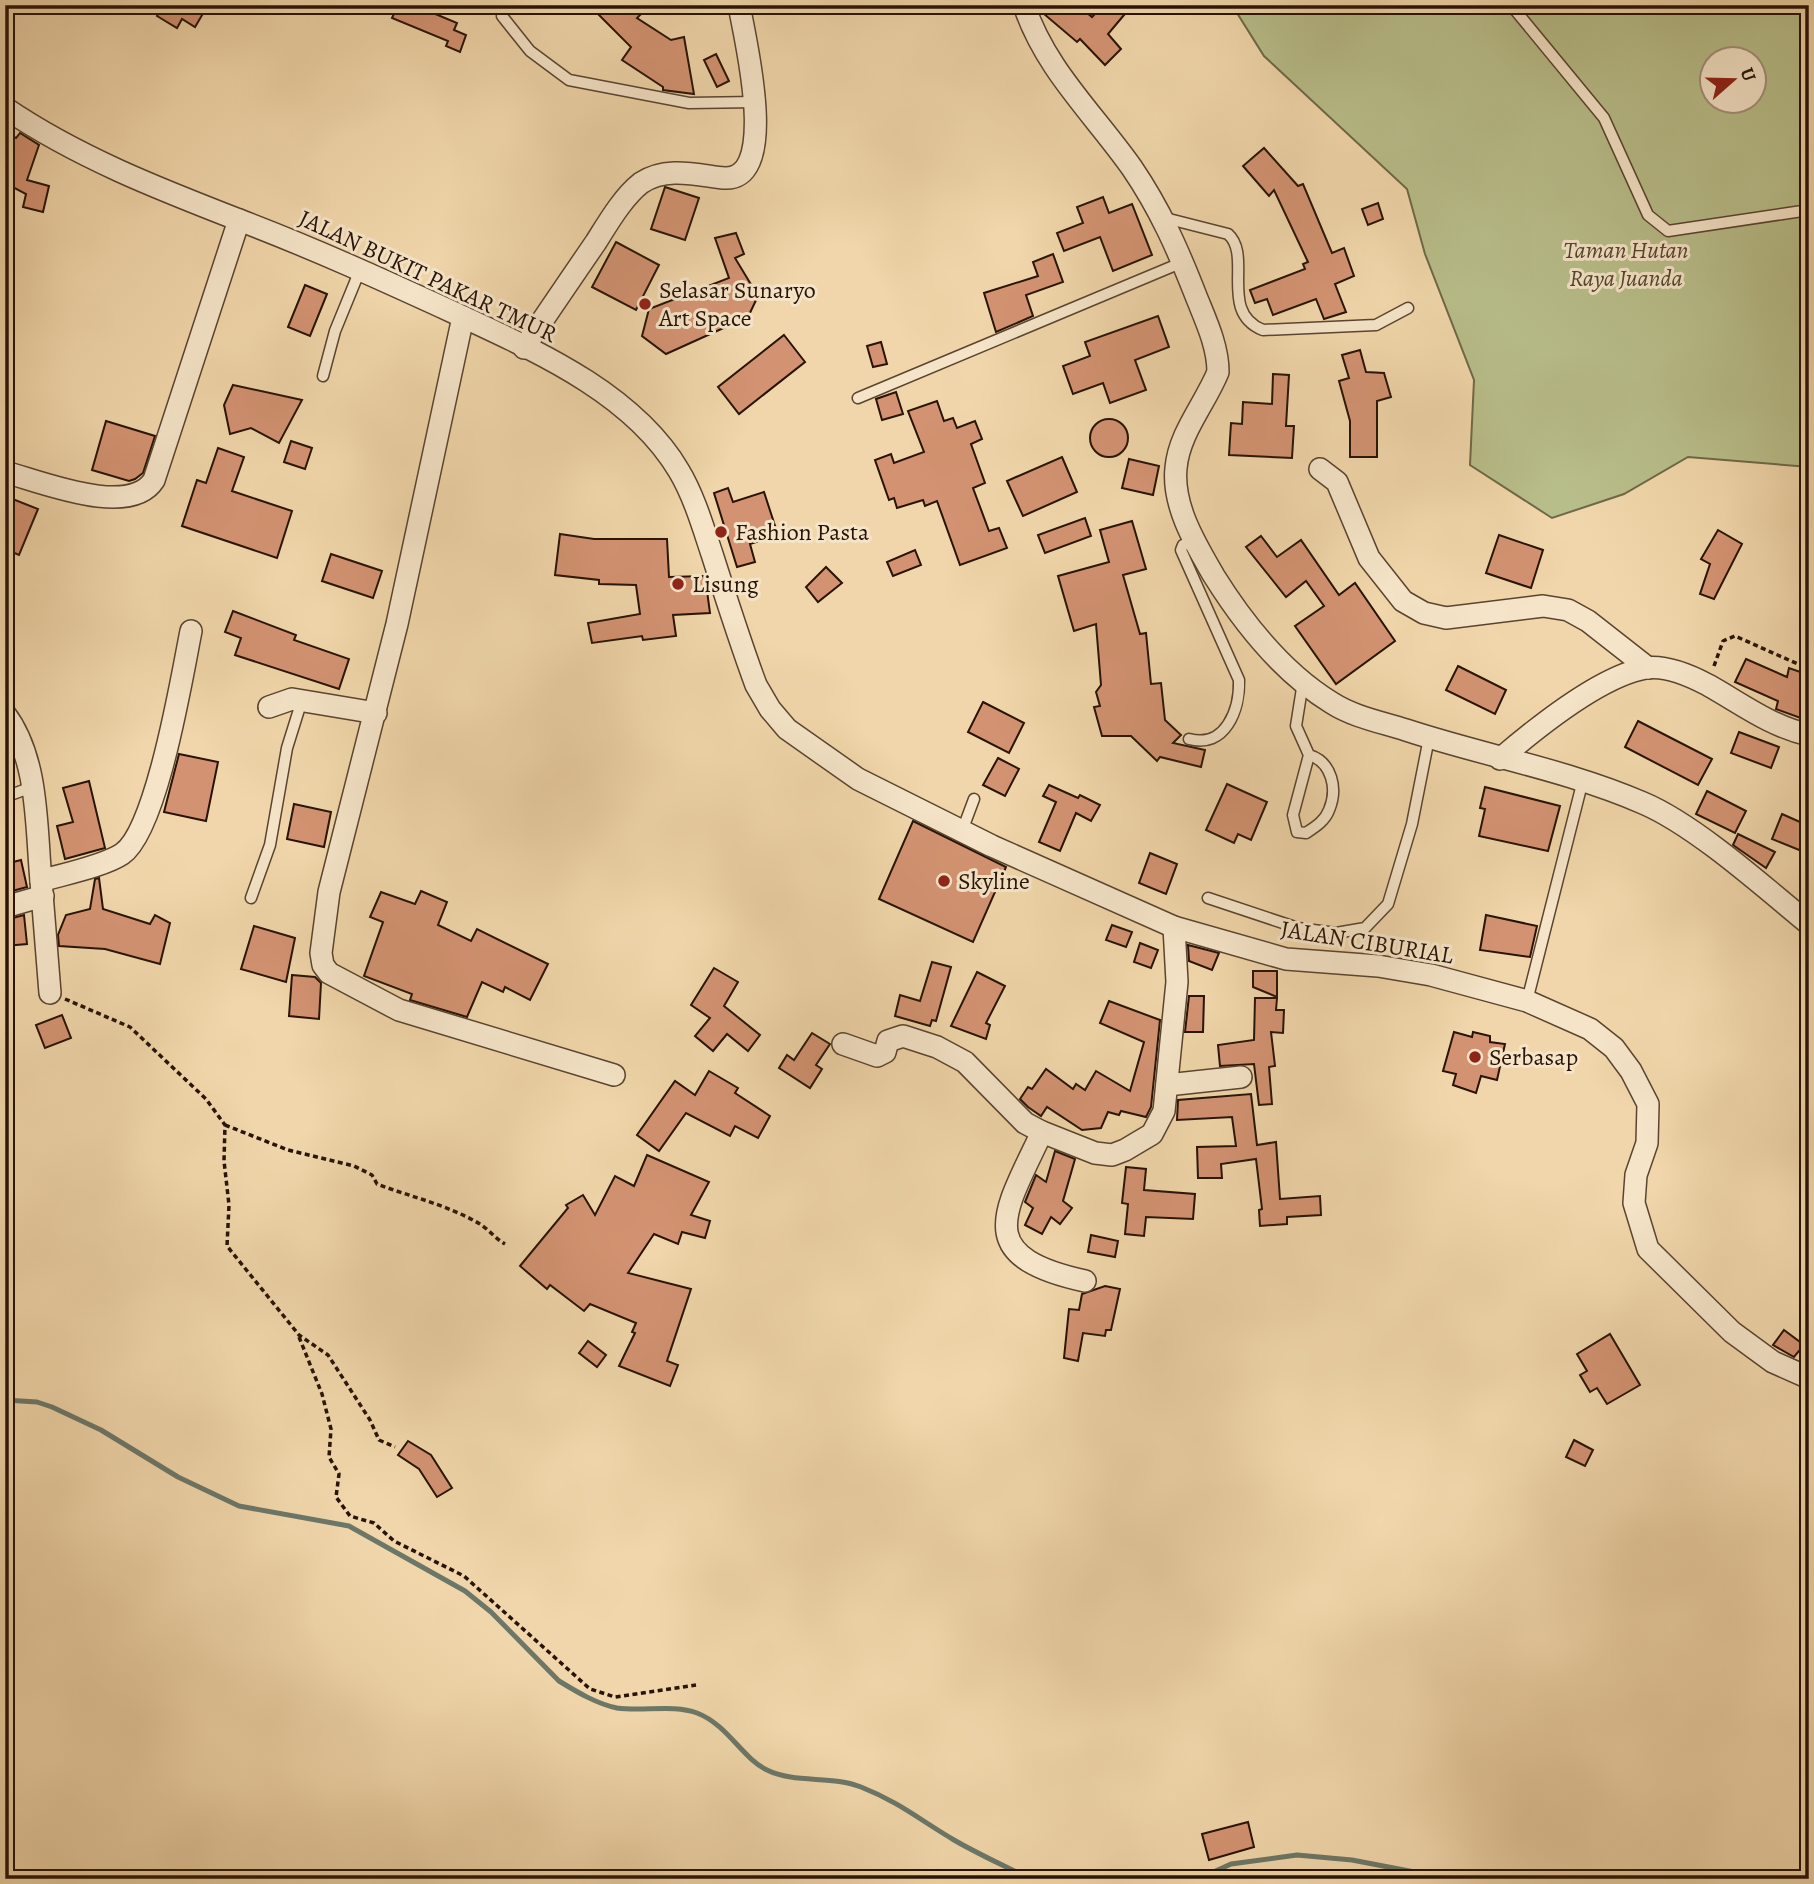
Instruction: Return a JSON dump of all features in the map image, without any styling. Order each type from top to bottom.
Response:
[{"type":"street","points":[[524,348],[614,214],[640,184],[659,174],[728,178],[740,175],[750,162],[756,102],[739,5]]},
{"type":"street","points":[[1024,5],[1032,29],[1052,65],[1132,169],[1165,218],[1183,262],[1218,357],[1218,372],[1189,428],[1175,470],[1182,512],[1199,549],[1258,636],[1304,680],[1347,711],[1500,759],[1583,780],[1645,803],[1672,818],[1809,924]]},
{"type":"street","name":"JALAN BUKIT PAKAR TMUR","points":[[5,108],[98,160],[186,200],[239,219],[360,270],[463,317],[572,373],[630,414],[657,441],[680,471],[699,514],[756,685],[770,709],[812,749],[858,779],[913,807]]},
{"type":"street","points":[[5,472],[109,497],[134,496],[147,491],[154,480],[239,219]]},
{"type":"street","points":[[463,317],[376,713],[329,892],[321,953],[323,965],[329,973],[399,1010],[614,1075]]},
{"type":"street","points":[[1320,469],[1338,482],[1369,558],[1403,601],[1424,613],[1446,618],[1542,606],[1568,610],[1588,621],[1648,668]]},
{"type":"street","points":[[5,907],[120,855],[134,844],[172,730],[191,631]]},
{"type":"street","points":[[1500,759],[1549,717],[1611,682],[1648,668],[1676,671],[1707,684],[1780,729],[1809,735]]},
{"type":"street","points":[[269,707],[292,699],[376,713]]},
{"type":"street","points":[[5,714],[21,741],[32,787],[50,993]]},
{"type":"street","name":"JALAN CIBURIAL","points":[[913,807],[1174,926],[1286,959],[1378,966],[1431,975],[1527,1001],[1590,1028],[1614,1048],[1641,1086],[1650,1118],[1647,1143],[1636,1175],[1634,1203],[1648,1250],[1732,1332],[1773,1362],[1809,1378]]},
{"type":"street","points":[[843,1044],[877,1056],[884,1052],[888,1041],[894,1037],[903,1036],[937,1047],[965,1062],[1025,1123],[1095,1153],[1112,1155],[1144,1139],[1158,1126],[1167,1085],[1177,982],[1174,926]]},
{"type":"street","points":[[1167,1085],[1241,1077]]},
{"type":"street","points":[[1042,1132],[1006,1212],[1007,1236],[1011,1248],[1021,1256],[1059,1275],[1085,1281]]},
{"type":"lane","points":[[1511,5],[1604,118],[1648,215],[1668,231],[1809,210]]},
{"type":"lane","points":[[502,16],[530,51],[569,80],[689,103],[756,102]]},
{"type":"lane","points":[[1165,218],[1228,234],[1234,239],[1237,246],[1237,292],[1248,320],[1264,330],[1376,325],[1408,308]]},
{"type":"lane","points":[[858,398],[1183,262]]},
{"type":"lane","points":[[323,376],[335,331],[360,270]]},
{"type":"lane","points":[[1189,739],[1201,743],[1214,740],[1223,733],[1240,696],[1239,680],[1181,550],[1183,545],[1199,549]]},
{"type":"lane","points":[[1304,680],[1296,726],[1309,755],[1293,815],[1297,832],[1306,833],[1321,823],[1329,809],[1332,786],[1329,769],[1323,761],[1309,755]]},
{"type":"lane","points":[[251,898],[270,845],[287,748],[302,700]]},
{"type":"lane","points":[[1208,898],[1298,928],[1336,933],[1365,928],[1388,904],[1412,824],[1429,738]]},
{"type":"lane","points":[[1527,1001],[1583,780]]},
{"type":"lane","points":[[5,797],[32,787]]},
{"type":"lane","points":[[962,831],[974,799]]},
{"type":"path","points":[[1707,684],[1723,641],[1735,636],[1809,669]]},
{"type":"path","points":[[50,993],[130,1027],[206,1099],[225,1125],[288,1150],[355,1166],[372,1175],[377,1184],[429,1202],[482,1225],[489,1234],[505,1244]]},
{"type":"path","points":[[225,1125],[224,1161],[229,1205],[227,1246],[299,1335],[328,1355],[370,1420],[379,1440],[395,1447]]},
{"type":"path","points":[[299,1335],[322,1394],[331,1429],[329,1457],[339,1474],[336,1497],[350,1516],[373,1523],[394,1541],[464,1576],[590,1689],[615,1697],[696,1685]]},
{"type":"green space","name":"Taman Hutan Raya Juanda","points":[[1232,5],[1809,5],[1809,467],[1688,457],[1624,494],[1552,518],[1470,465],[1474,380],[1425,254],[1407,189],[1264,56]]},
{"type":"building","points":[[159,5],[208,5],[195,27],[182,19],[177,28],[157,16],[162,7]]},
{"type":"building","points":[[398,5],[414,5],[457,23],[454,30],[466,35],[460,52],[446,46],[448,41],[392,18]]},
{"type":"building","points":[[589,5],[650,5],[637,18],[671,40],[684,37],[694,94],[663,90],[663,87],[622,60],[631,47]]},
{"type":"building","points":[[1052,5],[1078,5],[1092,17],[1103,5],[1112,5],[1124,15],[1108,34],[1121,49],[1105,65],[1080,39],[1077,42],[1044,14]]},
{"type":"building","points":[[716,54],[729,81],[717,87],[704,60]]},
{"type":"building","points":[[5,132],[16,138],[20,133],[39,145],[27,180],[49,186],[43,212],[23,207],[26,194],[5,183]]},
{"type":"building","points":[[1264,148],[1298,186],[1303,184],[1332,253],[1344,248],[1354,276],[1335,284],[1346,312],[1324,319],[1316,299],[1273,315],[1267,299],[1255,303],[1250,290],[1305,269],[1303,264],[1308,262],[1274,190],[1269,196],[1243,166]]},
{"type":"building","points":[[665,187],[699,198],[685,240],[651,229]]},
{"type":"building","points":[[1103,197],[1109,213],[1132,204],[1152,255],[1113,271],[1100,237],[1064,251],[1057,233],[1083,223],[1077,207]]},
{"type":"building","points":[[1378,203],[1383,219],[1368,225],[1362,209]]},
{"type":"building","points":[[736,233],[744,254],[735,258],[758,296],[748,317],[666,354],[642,336],[649,309],[729,278],[715,238]]},
{"type":"building","points":[[616,242],[659,265],[636,310],[592,287]]},
{"type":"building","points":[[1053,254],[1063,282],[1026,295],[1033,316],[996,332],[984,293],[1038,276],[1033,262]]},
{"type":"building","points":[[305,285],[327,294],[310,336],[288,327]]},
{"type":"building","points":[[1158,316],[1169,347],[1135,360],[1146,390],[1110,403],[1103,383],[1073,394],[1063,366],[1090,356],[1085,342]]},
{"type":"building","points":[[784,335],[805,362],[739,414],[718,387]]},
{"type":"building","points":[[881,342],[887,364],[873,367],[867,346]]},
{"type":"building","points":[[1360,350],[1366,372],[1384,373],[1391,397],[1377,401],[1377,457],[1350,457],[1350,421],[1339,381],[1349,378],[1342,355]]},
{"type":"building","points":[[1273,374],[1289,375],[1286,426],[1294,426],[1292,458],[1229,455],[1231,423],[1242,424],[1243,402],[1272,404]]},
{"type":"building","points":[[233,385],[302,400],[279,443],[251,428],[230,434],[224,405]]},
{"type":"building","points":[[896,392],[903,414],[882,420],[876,399]]},
{"type":"building","points":[[937,401],[944,421],[953,418],[957,428],[975,421],[982,439],[971,444],[985,483],[973,488],[989,531],[999,528],[1007,548],[960,565],[937,501],[925,506],[923,500],[897,508],[894,498],[889,500],[875,460],[891,454],[894,463],[924,452],[908,411]]},
{"type":"building","points":[[1109,419],[1122,425],[1128,438],[1122,451],[1109,457],[1096,451],[1090,438],[1096,425]]},
{"type":"building","points":[[106,421],[155,436],[143,473],[135,479],[129,481],[92,470]]},
{"type":"building","points":[[291,441],[312,448],[305,469],[284,462]]},
{"type":"building","points":[[218,448],[244,457],[232,491],[292,511],[277,558],[182,526],[197,480],[206,483]]},
{"type":"building","points":[[1062,457],[1077,492],[1023,516],[1007,481]]},
{"type":"building","points":[[1129,459],[1159,466],[1153,495],[1122,488]]},
{"type":"building","points":[[728,488],[733,502],[764,492],[778,535],[750,544],[755,562],[737,567],[714,493]]},
{"type":"building","points":[[5,496],[38,509],[19,555],[5,549]]},
{"type":"building","points":[[1085,518],[1091,536],[1045,553],[1038,535]]},
{"type":"building","points":[[1132,521],[1146,569],[1123,575],[1140,634],[1146,633],[1151,684],[1161,683],[1165,720],[1181,735],[1173,743],[1205,750],[1201,767],[1160,757],[1157,761],[1131,736],[1102,736],[1094,707],[1100,706],[1096,692],[1101,685],[1096,624],[1074,631],[1058,576],[1109,562],[1100,530]]},
{"type":"building","points":[[1718,530],[1742,544],[1714,599],[1700,594],[1710,564],[1701,559]]},
{"type":"building","points":[[560,534],[594,539],[667,539],[669,577],[705,576],[710,613],[673,615],[676,636],[643,640],[642,636],[592,643],[588,623],[640,614],[636,585],[599,584],[599,580],[555,575]]},
{"type":"building","points":[[1499,535],[1543,550],[1531,588],[1486,573]]},
{"type":"building","points":[[1261,536],[1277,557],[1301,540],[1339,595],[1355,583],[1395,641],[1336,684],[1295,626],[1324,606],[1306,581],[1286,597],[1246,547]]},
{"type":"building","points":[[915,550],[921,565],[893,576],[887,562]]},
{"type":"building","points":[[331,554],[382,571],[373,598],[322,581]]},
{"type":"building","points":[[826,567],[842,583],[818,602],[806,587]]},
{"type":"building","points":[[233,611],[296,635],[294,640],[349,659],[339,689],[235,655],[241,638],[225,632]]},
{"type":"building","points":[[1746,659],[1787,677],[1789,668],[1809,675],[1809,721],[1776,709],[1778,701],[1735,682]]},
{"type":"building","points":[[1458,666],[1506,690],[1495,714],[1446,690]]},
{"type":"building","points":[[983,702],[1024,723],[1009,753],[968,732]]},
{"type":"building","points":[[1638,721],[1712,759],[1698,785],[1625,747]]},
{"type":"building","points":[[1739,732],[1779,747],[1771,768],[1731,753]]},
{"type":"building","points":[[179,754],[218,762],[206,821],[164,812]]},
{"type":"building","points":[[998,758],[1019,769],[1005,796],[983,785]]},
{"type":"building","points":[[89,781],[105,848],[65,859],[57,826],[73,822],[63,788]]},
{"type":"building","points":[[1227,784],[1267,802],[1251,840],[1238,834],[1234,843],[1206,830]]},
{"type":"building","points":[[1049,785],[1100,805],[1091,821],[1076,813],[1060,851],[1039,842],[1056,802],[1043,796]]},
{"type":"building","points":[[1485,787],[1560,806],[1548,851],[1479,836],[1485,809],[1480,808]]},
{"type":"building","points":[[1707,791],[1746,811],[1735,833],[1696,814]]},
{"type":"building","points":[[294,804],[331,812],[324,847],[287,839]]},
{"type":"building","points":[[1782,814],[1809,826],[1809,854],[1772,839]]},
{"type":"building","name":"Skyline","points":[[913,821],[1006,867],[973,942],[879,899]]},
{"type":"building","points":[[1738,834],[1775,852],[1766,868],[1733,845]]},
{"type":"building","points":[[1150,853],[1177,864],[1166,894],[1139,883]]},
{"type":"building","points":[[21,860],[27,887],[5,893],[5,864]]},
{"type":"building","points":[[99,878],[103,909],[150,924],[155,915],[170,923],[160,964],[105,949],[59,946],[58,935],[66,915],[90,909],[95,879]]},
{"type":"building","points":[[421,891],[447,902],[438,925],[471,941],[477,929],[548,964],[530,1000],[505,987],[503,992],[482,982],[467,1017],[410,1000],[412,994],[364,976],[383,922],[370,917],[381,892],[415,904]]},
{"type":"building","points":[[24,915],[27,944],[5,946],[5,920]]},
{"type":"building","points":[[1486,915],[1537,926],[1530,957],[1480,950]]},
{"type":"building","points":[[1112,925],[1132,932],[1126,947],[1106,940]]},
{"type":"building","points":[[254,926],[295,938],[286,982],[241,969]]},
{"type":"building","points":[[1140,943],[1158,950],[1151,968],[1134,962]]},
{"type":"building","points":[[1188,945],[1219,953],[1212,970],[1189,961]]},
{"type":"building","points":[[932,962],[951,967],[936,1021],[932,1020],[930,1026],[895,1016],[900,995],[920,1001]]},
{"type":"building","points":[[714,968],[738,982],[724,1006],[760,1035],[748,1051],[727,1034],[713,1051],[695,1036],[710,1018],[691,1005]]},
{"type":"building","points":[[1253,971],[1277,971],[1277,997],[1253,987]]},
{"type":"building","points":[[977,972],[1005,986],[986,1023],[990,1025],[986,1039],[951,1026]]},
{"type":"building","points":[[292,975],[315,977],[321,983],[319,1019],[289,1016]]},
{"type":"building","points":[[1189,996],[1204,996],[1203,1032],[1185,1032]]},
{"type":"building","points":[[1255,998],[1277,998],[1276,1010],[1284,1010],[1283,1033],[1271,1032],[1275,1066],[1269,1067],[1272,1104],[1259,1105],[1254,1064],[1220,1066],[1218,1045],[1254,1040]]},
{"type":"building","points":[[1109,1001],[1160,1020],[1151,1107],[1146,1117],[1121,1111],[1119,1115],[1108,1112],[1101,1128],[1082,1130],[1047,1107],[1041,1116],[1020,1099],[1028,1087],[1032,1089],[1046,1069],[1073,1089],[1076,1084],[1085,1090],[1096,1071],[1130,1091],[1144,1042],[1100,1023]]},
{"type":"building","points":[[62,1015],[71,1038],[45,1048],[36,1025]]},
{"type":"building","name":"Serbasap","points":[[1454,1032],[1472,1037],[1473,1032],[1490,1036],[1490,1042],[1505,1044],[1497,1080],[1481,1076],[1476,1093],[1453,1085],[1456,1074],[1443,1071]]},
{"type":"building","points":[[812,1033],[830,1044],[816,1065],[822,1069],[810,1088],[779,1068],[787,1055],[794,1060]]},
{"type":"building","points":[[709,1071],[738,1088],[735,1093],[770,1116],[758,1138],[735,1126],[730,1136],[686,1113],[659,1151],[637,1135],[675,1081],[695,1095]]},
{"type":"building","points":[[1251,1094],[1257,1145],[1276,1142],[1280,1199],[1320,1196],[1321,1215],[1287,1217],[1287,1224],[1260,1226],[1259,1210],[1262,1209],[1256,1159],[1221,1164],[1222,1178],[1198,1178],[1197,1147],[1236,1146],[1232,1117],[1177,1120],[1178,1100]]},
{"type":"building","points":[[1055,1151],[1075,1159],[1063,1201],[1072,1208],[1060,1224],[1051,1217],[1042,1234],[1025,1225],[1033,1208],[1025,1202],[1036,1175],[1046,1182]]},
{"type":"building","points":[[647,1155],[709,1182],[691,1215],[710,1221],[705,1238],[682,1232],[678,1244],[654,1234],[628,1273],[691,1289],[667,1361],[678,1365],[670,1386],[619,1366],[635,1333],[632,1332],[636,1323],[590,1304],[584,1311],[550,1285],[547,1289],[520,1266],[568,1208],[566,1205],[583,1195],[595,1215],[615,1176],[634,1186]]},
{"type":"building","points":[[1126,1167],[1146,1169],[1144,1190],[1195,1194],[1193,1219],[1146,1217],[1144,1236],[1125,1234],[1128,1204],[1122,1203]]},
{"type":"building","points":[[1091,1235],[1118,1241],[1115,1257],[1088,1252]]},
{"type":"building","points":[[1105,1286],[1120,1289],[1111,1330],[1106,1330],[1105,1336],[1083,1333],[1078,1361],[1064,1358],[1069,1309],[1079,1310],[1082,1294]]},
{"type":"building","points":[[1784,1330],[1804,1345],[1794,1357],[1773,1345]]},
{"type":"building","points":[[1610,1334],[1640,1385],[1607,1404],[1597,1388],[1590,1392],[1580,1375],[1587,1371],[1577,1354]]},
{"type":"building","points":[[588,1341],[606,1355],[597,1367],[579,1353]]},
{"type":"building","points":[[1574,1440],[1593,1450],[1585,1466],[1566,1457]]},
{"type":"building","points":[[408,1441],[431,1455],[452,1488],[437,1497],[419,1469],[398,1455]]},
{"type":"building","points":[[1248,1822],[1254,1847],[1209,1860],[1202,1834]]},
{"type":"waterway","points":[[5,1400],[37,1402],[52,1407],[101,1430],[178,1477],[239,1506],[349,1526],[465,1591],[491,1612],[559,1681],[587,1697],[617,1708],[678,1709],[697,1713],[718,1725],[750,1758],[767,1770],[789,1777],[838,1781],[861,1787],[898,1805],[963,1845],[1030,1879]]},
{"type":"waterway","points":[[1198,1879],[1231,1864],[1297,1855],[1352,1860],[1430,1875],[1530,1876],[1535,1879]]},
{"type":"place","name":"Selasar Sunaryo Art Space","points":[[645,304]]},
{"type":"place","name":"Fashion Pasta","points":[[721,532]]},
{"type":"place","name":"Lisung","points":[[678,584]]},
{"type":"place","name":"Skyline","points":[[944,881]]},
{"type":"place","name":"Serbasap","points":[[1475,1057]]}]
